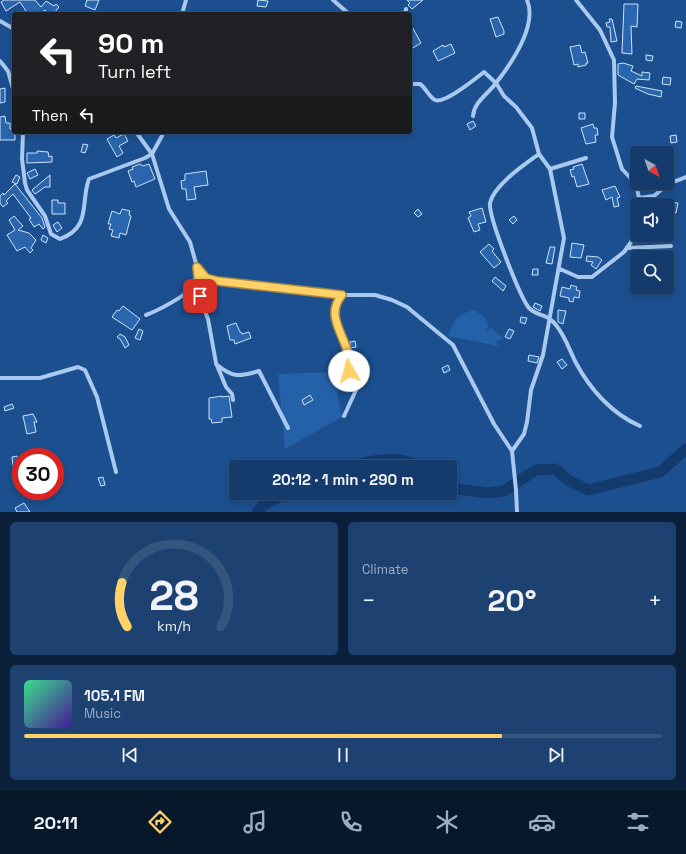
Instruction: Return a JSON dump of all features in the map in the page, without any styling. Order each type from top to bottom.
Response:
[{"type":"street","points":[[183,12],[186,0]]},
{"type":"street","points":[[333,0],[347,12]]},
{"type":"street","points":[[473,116],[474,108],[496,83],[524,39],[530,17],[527,0]]},
{"type":"street","points":[[576,0],[600,30],[614,60],[615,103],[612,137],[622,169],[636,184],[639,198],[654,196],[668,184],[686,177]]},
{"type":"street","points":[[0,21],[12,27]]},
{"type":"street","points":[[0,61],[8,71],[12,85]]},
{"type":"street","points":[[412,84],[420,84],[436,100],[441,100],[454,94],[484,72],[496,83],[504,96],[532,128],[539,154],[550,169],[564,238],[560,269],[548,317],[543,354],[531,390],[528,422],[524,434],[512,451]]},
{"type":"street","points":[[23,134],[22,159],[27,190],[45,216],[51,234],[60,239],[66,237],[81,224],[88,179],[152,154],[163,134]]},
{"type":"street","points":[[137,134],[152,154],[169,209],[190,242],[197,267],[200,296],[208,319],[216,363],[226,388],[232,394],[233,400]]},
{"type":"street","points":[[539,154],[510,177],[492,196],[490,205],[492,216],[511,269],[528,307],[535,313],[548,317],[557,326],[590,385],[614,412],[640,426]]},
{"type":"street","points":[[550,169],[586,158]]},
{"type":"street","points":[[560,269],[578,277],[592,277],[627,248],[631,242]]},
{"type":"street","points":[[627,248],[671,246]]},
{"type":"street","points":[[197,267],[206,278],[217,281],[342,295],[375,295],[392,300],[407,307],[449,341],[481,396],[494,424],[512,451],[517,512]]},
{"type":"street","points":[[146,315],[175,300],[192,287],[197,267]]},
{"type":"street","points":[[342,295],[334,314],[349,358],[349,371],[357,388],[344,416]]},
{"type":"street","points":[[216,363],[233,375],[243,376],[259,372],[288,428]]},
{"type":"street","points":[[0,378],[25,376],[40,378],[78,367],[85,370],[97,396],[116,472]]},
{"type":"shaded area","points":[[475,310],[485,318],[489,325],[485,332],[491,328],[504,339],[495,341],[499,346],[448,336],[454,321],[457,318],[464,313]]},
{"type":"shaded area","points":[[333,372],[342,417],[285,449],[278,374]]},
{"type":"building","points":[[4,0],[35,0],[41,7],[46,1],[54,6],[56,4],[59,7],[55,12],[47,12],[45,10],[42,12],[27,12],[20,2],[6,11],[1,2]]},
{"type":"building","points":[[87,0],[99,0],[95,10],[85,6]]},
{"type":"building","points":[[258,0],[268,1],[266,7],[257,6]]},
{"type":"building","points":[[407,0],[423,0],[412,9],[408,5],[410,3]]},
{"type":"building","points":[[624,4],[638,4],[637,27],[631,26],[632,54],[622,53]]},
{"type":"building","points":[[498,17],[504,34],[496,37],[490,19]]},
{"type":"building","points":[[609,19],[612,19],[617,41],[611,42],[610,27],[607,27],[606,23],[610,22]]},
{"type":"building","points":[[676,21],[682,22],[681,28],[675,27]]},
{"type":"building","points":[[412,27],[421,43],[413,48],[412,46]]},
{"type":"building","points":[[451,44],[455,53],[438,61],[433,51],[443,45],[444,47]]},
{"type":"building","points":[[580,45],[582,53],[585,52],[588,63],[578,67],[578,64],[574,65],[570,47]]},
{"type":"building","points":[[646,55],[653,56],[652,61],[646,60]]},
{"type":"building","points":[[623,63],[633,66],[631,71],[642,76],[642,72],[650,73],[649,80],[637,79],[634,84],[618,75],[618,64]]},
{"type":"building","points":[[663,77],[671,78],[670,85],[662,84]]},
{"type":"building","points":[[636,86],[662,91],[661,97],[648,94],[635,88]]},
{"type":"building","points":[[5,88],[5,102],[0,103],[0,89]]},
{"type":"building","points":[[579,113],[585,113],[585,119],[579,119]]},
{"type":"building","points":[[5,116],[6,123],[10,123],[12,134],[15,134],[15,140],[0,140],[0,117]]},
{"type":"building","points":[[473,121],[476,126],[470,130],[467,124]]},
{"type":"building","points":[[593,124],[594,128],[597,128],[598,135],[595,135],[596,142],[586,144],[581,128]]},
{"type":"building","points":[[124,134],[128,141],[119,146],[123,153],[117,157],[107,139],[114,135],[116,138]]},
{"type":"building","points":[[676,135],[677,142],[671,143],[670,136]]},
{"type":"building","points":[[83,144],[88,145],[85,153],[81,152]]},
{"type":"building","points":[[37,151],[48,152],[49,157],[52,156],[52,162],[27,163],[27,153],[37,153]]},
{"type":"building","points":[[140,164],[143,166],[149,164],[155,179],[136,187],[134,181],[132,182],[128,171],[133,169],[132,167]]},
{"type":"building","points":[[582,164],[589,184],[577,187],[574,176],[572,177],[570,170],[574,169],[573,167]]},
{"type":"building","points":[[35,169],[38,175],[30,179],[27,173]]},
{"type":"building","points":[[206,171],[208,185],[194,187],[196,199],[187,200],[186,189],[182,189],[181,181],[185,180],[185,174]]},
{"type":"building","points":[[16,175],[20,177],[17,184],[12,182]]},
{"type":"building","points":[[50,175],[50,187],[45,187],[35,194],[32,190]]},
{"type":"building","points":[[15,184],[42,218],[45,227],[43,229],[39,224],[34,227],[29,219],[31,218],[13,194],[6,201],[8,203],[3,207],[0,203],[0,196],[3,193],[4,195]]},
{"type":"building","points":[[615,186],[620,197],[617,198],[619,206],[614,207],[612,197],[606,200],[602,190]]},
{"type":"building","points":[[52,200],[58,200],[58,203],[65,203],[65,214],[52,214]]},
{"type":"building","points":[[674,203],[678,203],[676,213],[674,213]]},
{"type":"building","points":[[482,208],[486,222],[478,224],[480,230],[474,232],[468,218],[471,216],[469,212]]},
{"type":"building","points":[[122,209],[130,211],[129,215],[131,216],[126,235],[120,233],[119,238],[111,236],[113,230],[109,229],[111,224],[108,224],[112,211],[120,214]]},
{"type":"building","points":[[418,209],[422,214],[418,217],[414,213]]},
{"type":"building","points":[[14,216],[23,226],[18,230],[29,233],[36,240],[31,248],[33,250],[30,253],[25,247],[17,251],[7,235],[15,230],[9,220]]},
{"type":"building","points":[[514,216],[517,220],[513,224],[509,220]]},
{"type":"building","points":[[58,222],[62,228],[57,232],[53,225]]},
{"type":"building","points":[[43,235],[48,238],[46,243],[41,240]]},
{"type":"building","points":[[572,243],[584,245],[581,258],[570,257]]},
{"type":"building","points":[[489,244],[494,249],[492,251],[501,262],[494,268],[480,252]]},
{"type":"building","points":[[550,247],[555,247],[552,264],[546,263]]},
{"type":"building","points":[[587,256],[598,257],[602,260],[596,269],[591,265],[593,262],[586,261]]},
{"type":"building","points":[[533,269],[538,269],[538,275],[532,275]]},
{"type":"building","points":[[495,277],[506,286],[503,291],[492,281]]},
{"type":"building","points":[[571,285],[577,287],[576,290],[580,291],[579,298],[574,297],[573,302],[569,301],[569,298],[560,296],[562,287],[570,289]]},
{"type":"building","points":[[535,303],[542,306],[540,311],[533,307]]},
{"type":"building","points":[[123,306],[140,319],[132,330],[112,317],[117,310],[119,311]]},
{"type":"building","points":[[558,310],[566,311],[563,324],[558,322]]},
{"type":"building","points":[[521,317],[527,318],[525,324],[520,322]]},
{"type":"building","points":[[236,323],[242,334],[249,332],[251,338],[235,344],[234,340],[230,340],[227,326]]},
{"type":"building","points":[[139,329],[143,331],[140,340],[135,338]]},
{"type":"building","points":[[509,329],[514,331],[510,339],[505,337]]},
{"type":"building","points":[[120,334],[125,337],[129,345],[125,348],[121,340],[117,337]]},
{"type":"building","points":[[355,341],[356,347],[350,348],[350,342]]},
{"type":"building","points":[[529,355],[539,357],[537,363],[528,361]]},
{"type":"building","points":[[562,359],[567,365],[562,369],[557,362]]},
{"type":"building","points":[[448,365],[450,370],[444,373],[442,368]]},
{"type":"building","points":[[310,395],[313,400],[304,405],[302,400]]},
{"type":"building","points":[[229,396],[232,417],[222,418],[222,422],[212,423],[211,419],[209,419],[209,398]]},
{"type":"building","points":[[12,404],[14,408],[5,411],[4,407]]},
{"type":"building","points":[[33,414],[37,422],[34,422],[36,432],[27,434],[23,416]]},
{"type":"building","points":[[103,477],[105,485],[101,486],[98,478]]},
{"type":"building","points":[[24,503],[30,512],[17,512],[15,508]]},
{"type":"waterway","points":[[457,489],[487,493],[504,491],[536,470],[555,469],[568,480],[588,490],[660,472],[686,449]]},
{"type":"waterway","points":[[257,512],[264,505],[273,500]]},
{"type":"route","points":[[200,296],[197,267],[206,278],[217,281],[242,282],[342,295],[338,300],[334,314],[349,358],[349,371]]}]
